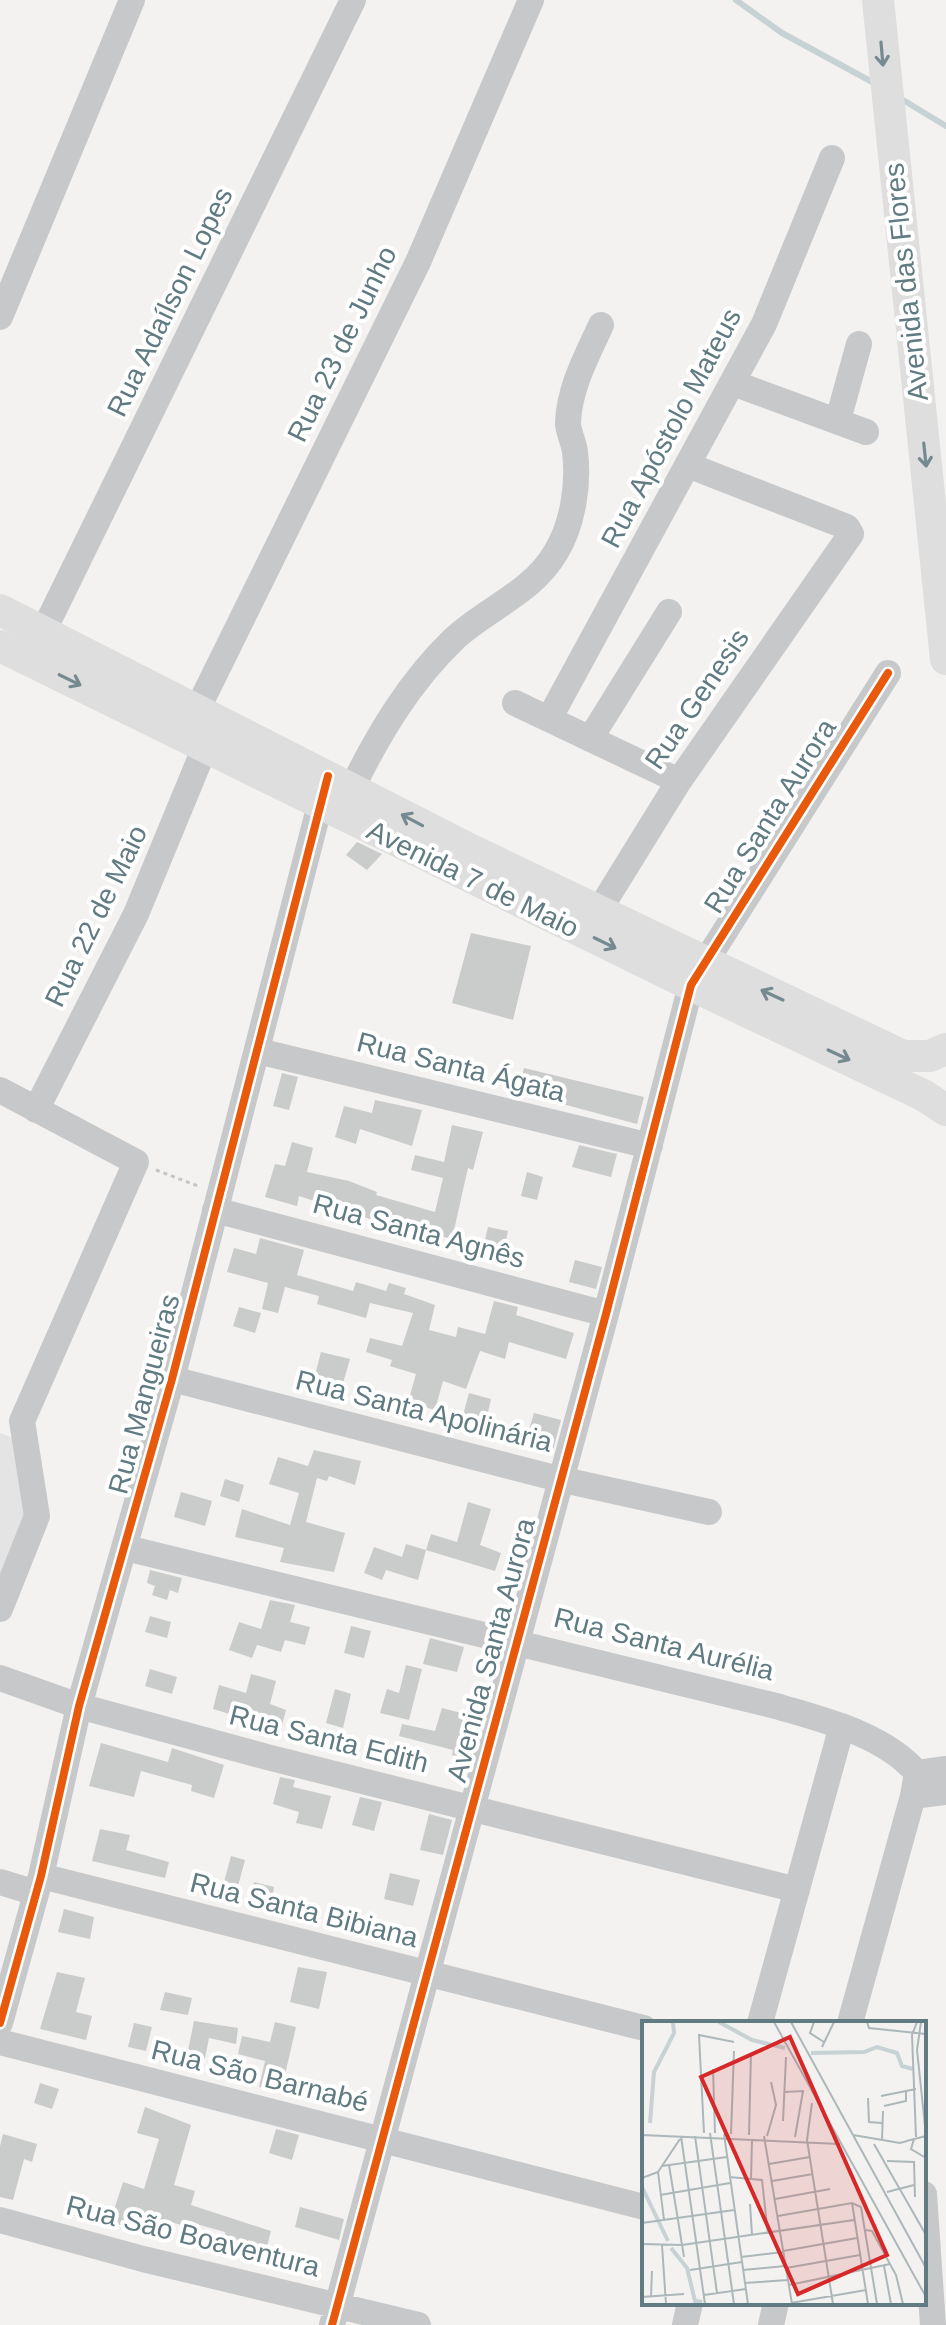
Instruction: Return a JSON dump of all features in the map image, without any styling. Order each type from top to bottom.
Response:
[{"type":"main road","name":"Avenida das Flores","points":[[878,5],[946,659]]},
{"type":"main road","points":[[933,534],[946,504]]},
{"type":"main road","name":"Avenida 7 de Maio","points":[[0,610],[197,710],[333,789],[696,974],[946,1110]]},
{"type":"main road","name":"Avenida 7 de Maio","points":[[0,646],[205,747],[333,789],[598,912],[696,974],[903,1056],[930,1056],[946,1049]]},
{"type":"street","points":[[0,317],[132,0]]},
{"type":"street","name":"Rua Adaílson Lopes","points":[[43,632],[353,0]]},
{"type":"street","name":"Rua 23 de Junho","points":[[197,710],[418,262],[531,0]]},
{"type":"street","name":"Rua Apóstolo Mateus","points":[[549,719],[690,466],[764,324],[832,158]]},
{"type":"street","name":"Rua Mangueiras","points":[[0,2022],[38,1885],[79,1706],[126,1548],[258,1051],[333,789],[376,738],[409,689],[456,637],[534,583],[558,550],[573,506],[577,478],[575,448],[568,425],[574,386],[601,325]]},
{"type":"street","points":[[838,420],[859,344]]},
{"type":"street","points":[[733,383],[866,432]]},
{"type":"street","name":"Rua Genesis","points":[[598,912],[679,781],[851,534],[847,527],[690,466]]},
{"type":"street","points":[[590,739],[669,612]]},
{"type":"street","name":"Rua Santa Aurora","points":[[696,974],[888,673]]},
{"type":"street","points":[[515,703],[679,781]]},
{"type":"street","name":"Rua 22 de Maio","points":[[36,1110],[136,914],[205,747]]},
{"type":"street","name":"Avenida Santa Aurora","points":[[335,2315],[696,974]]},
{"type":"street","name":"Rua Santa Ágata","points":[[258,1051],[650,1146]]},
{"type":"street","points":[[0,1090],[136,1162],[22,1421],[37,1516],[0,1609]]},
{"type":"street","name":"Rua Santa Agnês","points":[[217,1202],[606,1314]]},
{"type":"street","name":"Rua Santa Apolinária","points":[[172,1379],[559,1479],[709,1512]]},
{"type":"street","name":"Rua Santa Aurélia","points":[[126,1548],[517,1640],[776,1706],[842,1726],[897,1754],[915,1785]]},
{"type":"street","points":[[0,1678],[79,1706]]},
{"type":"street","name":"Rua Santa Edith","points":[[79,1706],[797,1890]]},
{"type":"street","points":[[761,2021],[842,1726]]},
{"type":"street","points":[[859,2020],[915,1785],[946,1769]]},
{"type":"street","points":[[915,1785],[946,1792]]},
{"type":"street","name":"Rua Santa Bibiana","points":[[0,1882],[38,1885],[642,2028]]},
{"type":"street","name":"Rua São Barnabé","points":[[0,2042],[642,2206]]},
{"type":"street","name":"Rua São Boaventura","points":[[0,2220],[335,2315],[418,2325]]},
{"type":"street","points":[[926,2240],[929,2308]]},
{"type":"street","points":[[685,2325],[690,2305]]},
{"type":"street","points":[[771,2325],[776,2305]]},
{"type":"path","points":[[136,1162],[217,1202]]},
{"type":"shaded area","points":[[0,1433],[13,1438],[31,1523],[0,1597]]},
{"type":"building","points":[[357,842],[382,854],[367,870],[346,855]]},
{"type":"building","points":[[471,933],[531,946],[513,1020],[452,1003]]},
{"type":"building","points":[[524,1068],[644,1097],[637,1124],[518,1092]]},
{"type":"building","points":[[282,1073],[298,1077],[289,1110],[273,1106]]},
{"type":"building","points":[[375,1100],[422,1110],[412,1146],[360,1129],[356,1144],[335,1137],[344,1106],[372,1113]]},
{"type":"building","points":[[452,1125],[483,1132],[473,1170],[468,1168],[452,1239],[370,1219],[299,1196],[297,1206],[265,1197],[275,1164],[285,1166],[292,1142],[313,1148],[307,1172],[349,1181],[377,1192],[376,1195],[435,1212],[443,1178],[411,1170],[415,1155],[444,1162]]},
{"type":"building","points":[[579,1145],[617,1154],[611,1177],[572,1167]]},
{"type":"building","points":[[527,1172],[543,1177],[537,1200],[521,1196]]},
{"type":"building","points":[[488,1227],[508,1231],[503,1253],[483,1248]]},
{"type":"building","points":[[260,1238],[304,1250],[297,1275],[353,1291],[356,1282],[386,1291],[389,1283],[406,1288],[404,1294],[435,1305],[429,1330],[456,1337],[458,1327],[485,1334],[494,1301],[518,1307],[516,1315],[574,1333],[566,1359],[509,1342],[505,1359],[480,1351],[466,1389],[443,1381],[435,1410],[408,1402],[416,1374],[390,1366],[392,1360],[366,1352],[370,1338],[402,1346],[413,1313],[370,1303],[366,1318],[317,1304],[319,1296],[285,1287],[278,1313],[262,1309],[268,1283],[227,1272],[234,1248],[256,1254]]},
{"type":"building","points":[[575,1260],[602,1267],[596,1289],[569,1282]]},
{"type":"building","points":[[239,1307],[261,1313],[255,1333],[233,1326]]},
{"type":"building","points":[[321,1352],[350,1359],[343,1383],[315,1375]]},
{"type":"building","points":[[469,1393],[491,1399],[484,1430],[461,1422]]},
{"type":"building","points":[[534,1413],[561,1420],[552,1454],[524,1447]]},
{"type":"building","points":[[314,1450],[361,1461],[355,1485],[329,1476],[327,1481],[317,1478],[306,1522],[345,1533],[334,1572],[280,1562],[284,1548],[235,1537],[242,1509],[290,1525],[299,1493],[269,1484],[278,1457],[308,1466]]},
{"type":"building","points":[[225,1479],[244,1485],[239,1502],[220,1496]]},
{"type":"building","points":[[181,1492],[212,1501],[205,1526],[174,1517]]},
{"type":"building","points":[[468,1502],[491,1509],[480,1545],[501,1553],[495,1571],[426,1550],[431,1534],[457,1542]]},
{"type":"building","points":[[406,1544],[426,1550],[418,1580],[386,1570],[382,1580],[364,1573],[374,1547],[402,1557]]},
{"type":"building","points":[[150,1570],[182,1578],[178,1593],[170,1590],[167,1600],[152,1595],[155,1586],[147,1583]]},
{"type":"building","points":[[270,1600],[295,1605],[290,1622],[310,1627],[305,1645],[285,1640],[281,1652],[257,1645],[252,1658],[229,1650],[239,1622],[261,1629]]},
{"type":"building","points":[[150,1616],[171,1622],[167,1638],[145,1632]]},
{"type":"building","points":[[351,1626],[371,1631],[364,1658],[344,1653]]},
{"type":"building","points":[[430,1638],[464,1647],[457,1672],[423,1664]]},
{"type":"building","points":[[406,1665],[422,1669],[409,1720],[380,1713],[387,1689],[399,1693]]},
{"type":"building","points":[[150,1669],[177,1677],[172,1694],[145,1686]]},
{"type":"building","points":[[251,1674],[276,1681],[270,1704],[286,1710],[282,1725],[266,1720],[264,1724],[213,1709],[219,1685],[246,1693]]},
{"type":"building","points":[[335,1689],[351,1694],[343,1728],[326,1723]]},
{"type":"building","points":[[442,1708],[480,1718],[469,1759],[452,1755],[453,1750],[399,1736],[402,1724],[435,1731]]},
{"type":"building","points":[[101,1743],[168,1762],[172,1748],[224,1765],[214,1798],[191,1791],[192,1785],[141,1771],[134,1797],[89,1786]]},
{"type":"building","points":[[280,1777],[295,1780],[293,1787],[331,1796],[322,1829],[296,1823],[299,1812],[273,1804]]},
{"type":"building","points":[[360,1797],[382,1802],[374,1831],[352,1825]]},
{"type":"building","points":[[429,1814],[452,1820],[443,1855],[420,1850]]},
{"type":"building","points":[[100,1829],[130,1835],[126,1850],[169,1862],[165,1878],[92,1861]]},
{"type":"building","points":[[231,1856],[245,1860],[238,1886],[224,1882]]},
{"type":"building","points":[[390,1873],[420,1880],[413,1906],[384,1899]]},
{"type":"building","points":[[254,1882],[274,1887],[271,1906],[250,1901]]},
{"type":"building","points":[[64,1909],[94,1917],[90,1939],[58,1932]]},
{"type":"building","points":[[298,1967],[327,1972],[319,2009],[290,2002]]},
{"type":"building","points":[[57,1972],[85,1978],[76,2012],[92,2016],[86,2040],[40,2029]]},
{"type":"building","points":[[165,1992],[192,1998],[188,2015],[160,2010]]},
{"type":"building","points":[[194,2021],[238,2028],[236,2044],[209,2038],[205,2058],[187,2055]]},
{"type":"building","points":[[275,2022],[296,2027],[281,2092],[259,2087],[265,2061],[238,2054],[242,2036],[270,2042]]},
{"type":"building","points":[[134,2023],[152,2027],[146,2051],[128,2047]]},
{"type":"building","points":[[40,2083],[59,2089],[52,2109],[34,2103]]},
{"type":"building","points":[[145,2107],[191,2125],[174,2185],[195,2191],[191,2205],[271,2231],[264,2258],[223,2243],[225,2232],[186,2221],[185,2226],[138,2213],[134,2229],[110,2222],[123,2182],[144,2189],[159,2139],[137,2133]]},
{"type":"building","points":[[276,2129],[299,2135],[292,2160],[269,2153]]},
{"type":"building","points":[[3,2134],[37,2144],[32,2162],[24,2159],[13,2200],[0,2197],[0,2146]]},
{"type":"building","points":[[300,2207],[344,2219],[339,2240],[295,2227]]},
{"type":"waterway","points":[[736,0],[782,33],[874,83]]},
{"type":"waterway","points":[[898,97],[946,126]]},
{"type":"cycle path","points":[[332,2325],[606,1314],[691,985],[888,673]]},
{"type":"cycle path","points":[[0,2023],[41,1876],[79,1706],[172,1379],[328,776]]}]
